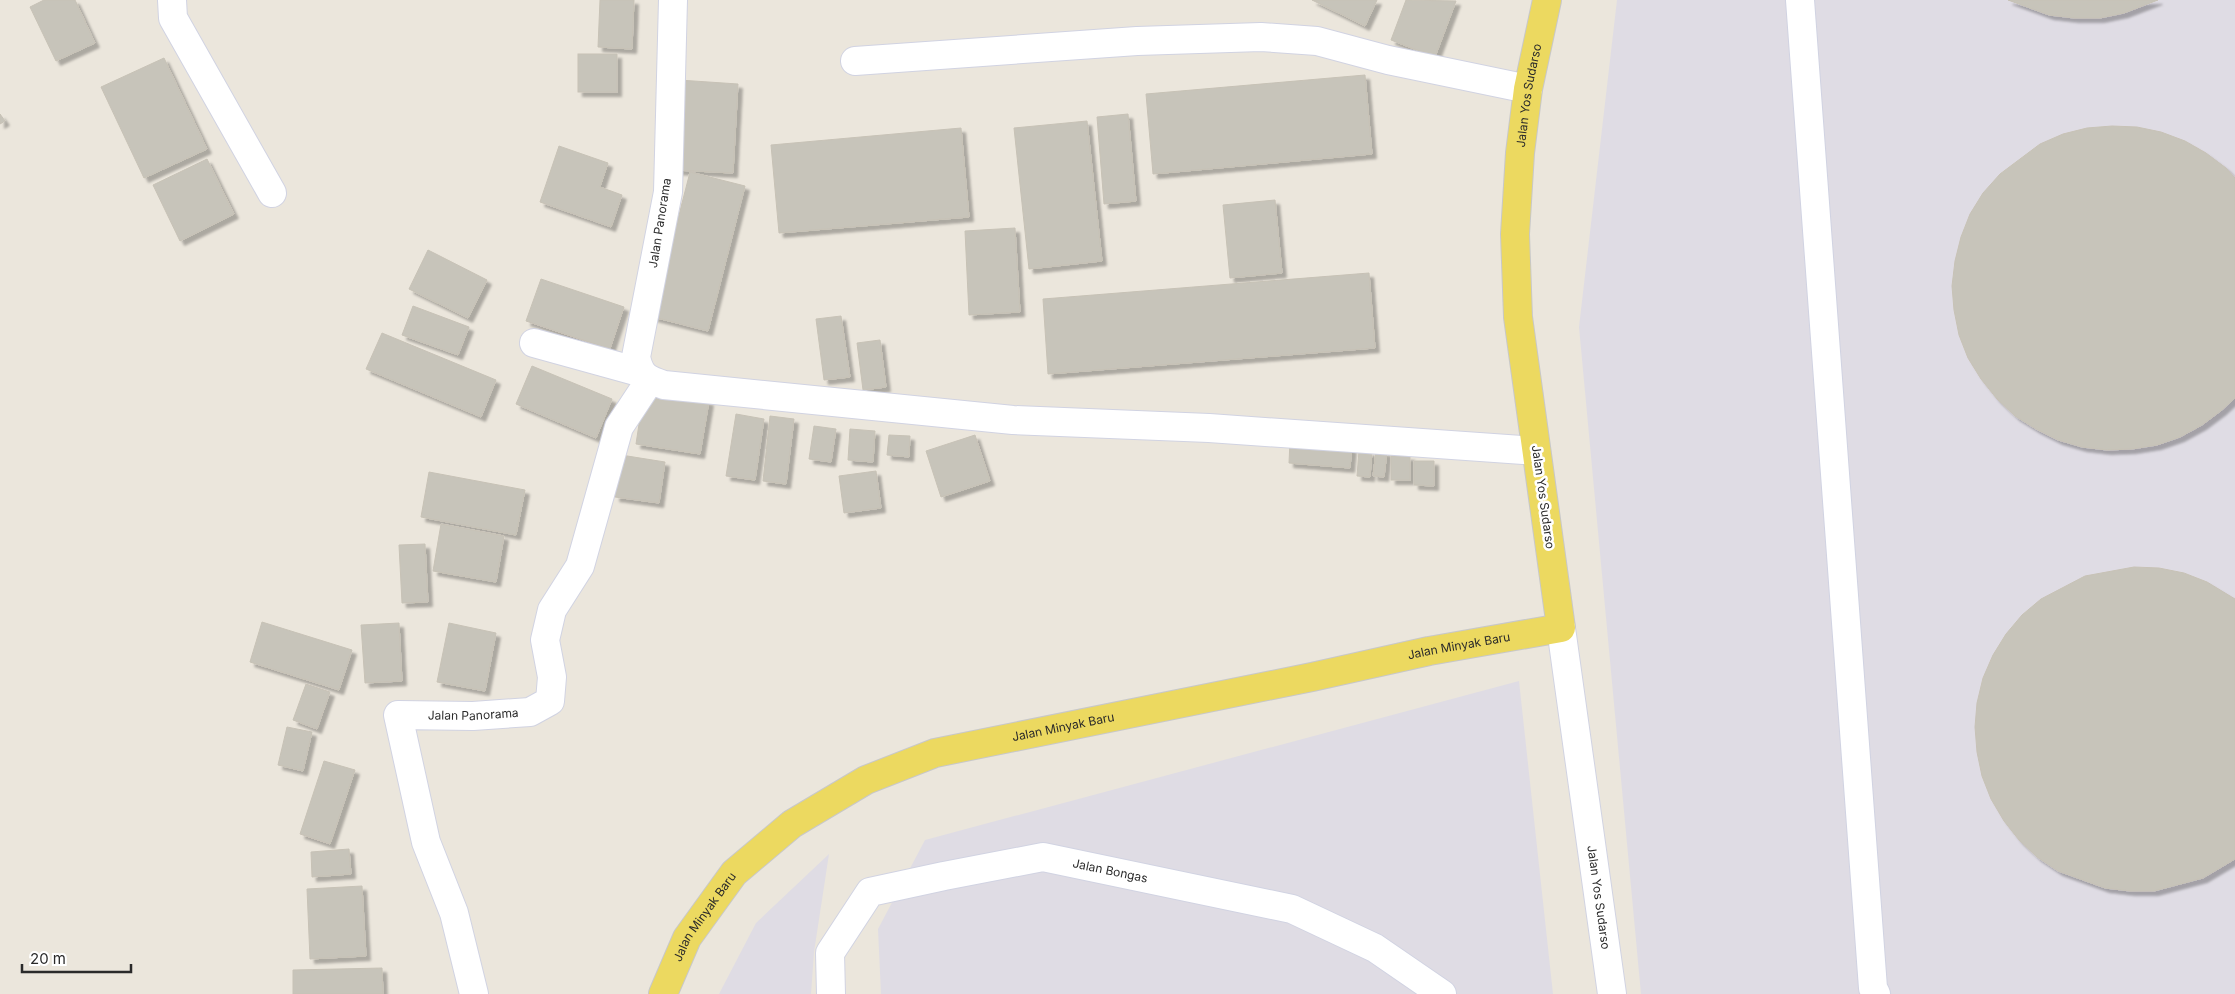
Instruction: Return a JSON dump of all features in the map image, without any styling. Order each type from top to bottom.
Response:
[{"type":"main road","name":"Jalan Yos Sudarso","points":[[1547,0],[1528,89],[1520,153],[1514,234],[1518,317],[1561,628]]},
{"type":"main road","name":"Jalan Minyak Baru","points":[[663,994],[687,938],[734,873],[792,824],[866,780],[935,753],[1303,679],[1429,651],[1561,628]]},
{"type":"street","points":[[172,0],[173,18],[272,193]]},
{"type":"street","name":"Jalan Panorama","points":[[474,994],[454,913],[426,842],[398,715],[474,716],[530,712],[550,701],[552,677],[545,640],[552,610],[580,566],[619,427],[644,376],[636,357],[668,192],[673,0]]},
{"type":"street","points":[[1800,0],[1873,988],[1876,994]]},
{"type":"street","points":[[855,61],[1137,41],[1261,37],[1317,41],[1388,60],[1528,89]]},
{"type":"street","points":[[534,343],[644,376],[664,385],[1013,420],[1209,428],[1536,451]]},
{"type":"street","name":"Jalan Yos Sudarso","points":[[1561,628],[1612,994]]},
{"type":"street","name":"Jalan Bongas","points":[[831,994],[830,953],[870,892],[1043,857],[1292,909],[1375,948],[1442,994]]},
{"type":"shaded area","points":[[1617,0],[2235,0],[2235,994],[1641,994],[1579,327]]},
{"type":"shaded area","points":[[1519,681],[1553,994],[881,994],[878,929],[925,840]]},
{"type":"shaded area","points":[[829,854],[814,952],[811,994],[719,994],[756,923]]},
{"type":"building","points":[[44,0],[75,0],[95,43],[56,61],[30,7]]},
{"type":"building","points":[[600,0],[634,0],[632,49],[598,47]]},
{"type":"building","points":[[1312,0],[1377,0],[1365,26]]},
{"type":"building","points":[[1406,0],[1456,1],[1435,57],[1391,40]]},
{"type":"building","points":[[2008,0],[2158,0],[2124,13],[2100,18],[2074,18],[2049,15]]},
{"type":"building","points":[[578,54],[617,54],[617,92],[578,92]]},
{"type":"building","points":[[164,58],[207,149],[144,178],[101,87]]},
{"type":"building","points":[[1365,75],[1372,154],[1153,174],[1146,94]]},
{"type":"building","points":[[679,80],[738,84],[733,173],[674,170]]},
{"type":"building","points":[[0,114],[5,121],[0,124]]},
{"type":"building","points":[[1128,114],[1136,201],[1104,204],[1097,117]]},
{"type":"building","points":[[1087,121],[1102,261],[1029,269],[1014,128]]},
{"type":"building","points":[[2137,127],[2161,132],[2185,141],[2206,153],[2226,168],[2235,178],[2235,398],[2202,425],[2180,437],[2157,445],[2107,450],[2082,447],[2058,440],[2015,416],[1997,399],[1981,379],[1968,358],[1959,335],[1952,286],[1955,261],[1961,237],[1970,214],[1983,193],[2000,174],[2040,144],[2063,134],[2087,128]]},
{"type":"building","points":[[961,128],[969,217],[779,233],[771,145]]},
{"type":"building","points":[[559,146],[608,163],[600,187],[622,195],[611,227],[540,202]]},
{"type":"building","points":[[207,159],[234,214],[180,241],[153,185]]},
{"type":"building","points":[[690,172],[745,186],[708,331],[653,317]]},
{"type":"building","points":[[1275,200],[1282,273],[1230,278],[1223,205]]},
{"type":"building","points":[[1015,228],[1020,312],[969,315],[965,231]]},
{"type":"building","points":[[428,250],[487,280],[468,318],[409,289]]},
{"type":"building","points":[[1369,273],[1375,348],[1048,374],[1043,299]]},
{"type":"building","points":[[541,279],[624,307],[610,349],[526,321]]},
{"type":"building","points":[[413,306],[469,327],[458,355],[402,335]]},
{"type":"building","points":[[841,316],[850,377],[824,380],[816,319]]},
{"type":"building","points":[[382,333],[496,380],[481,417],[366,369]]},
{"type":"building","points":[[880,340],[886,387],[863,390],[857,343]]},
{"type":"building","points":[[532,366],[612,399],[596,438],[516,404]]},
{"type":"building","points":[[644,391],[709,401],[700,454],[636,444]]},
{"type":"building","points":[[736,414],[764,419],[755,480],[726,476]]},
{"type":"building","points":[[770,416],[794,419],[786,484],[763,481]]},
{"type":"building","points":[[814,426],[836,429],[831,462],[809,459]]},
{"type":"building","points":[[850,429],[875,431],[873,462],[848,460]]},
{"type":"building","points":[[889,435],[910,436],[909,457],[887,455]]},
{"type":"building","points":[[975,435],[990,481],[941,497],[926,451]]},
{"type":"building","points":[[1290,441],[1352,446],[1350,468],[1289,463]]},
{"type":"building","points":[[1359,450],[1372,452],[1370,477],[1357,476]]},
{"type":"building","points":[[1376,451],[1387,452],[1384,477],[1373,476]]},
{"type":"building","points":[[621,455],[665,462],[659,503],[615,497]]},
{"type":"building","points":[[1391,456],[1410,456],[1410,480],[1391,480]]},
{"type":"building","points":[[1414,461],[1434,461],[1434,486],[1414,485]]},
{"type":"building","points":[[876,471],[881,508],[844,513],[839,476]]},
{"type":"building","points":[[429,472],[525,490],[516,535],[421,517]]},
{"type":"building","points":[[441,524],[504,536],[496,582],[433,571]]},
{"type":"building","points":[[425,544],[428,602],[402,603],[399,545]]},
{"type":"building","points":[[2134,567],[2159,568],[2184,573],[2207,582],[2235,599],[2235,859],[2203,878],[2154,891],[2105,888],[2058,871],[2037,857],[2019,840],[2004,821],[1991,799],[1982,776],[1977,752],[1975,727],[1977,703],[1983,678],[1993,655],[2006,634],[2022,615],[2041,599],[2085,576]]},
{"type":"building","points":[[262,622],[352,650],[339,690],[250,662]]},
{"type":"building","points":[[399,623],[402,681],[365,683],[361,625]]},
{"type":"building","points":[[449,623],[496,633],[485,691],[437,682]]},
{"type":"building","points":[[306,684],[330,692],[317,729],[293,720]]},
{"type":"building","points":[[287,727],[312,732],[303,771],[278,765]]},
{"type":"building","points":[[324,761],[355,770],[330,844],[300,834]]},
{"type":"building","points":[[349,849],[351,874],[312,877],[311,852]]},
{"type":"building","points":[[362,886],[366,956],[310,959],[307,889]]},
{"type":"building","points":[[382,968],[383,994],[293,994],[293,970]]}]
